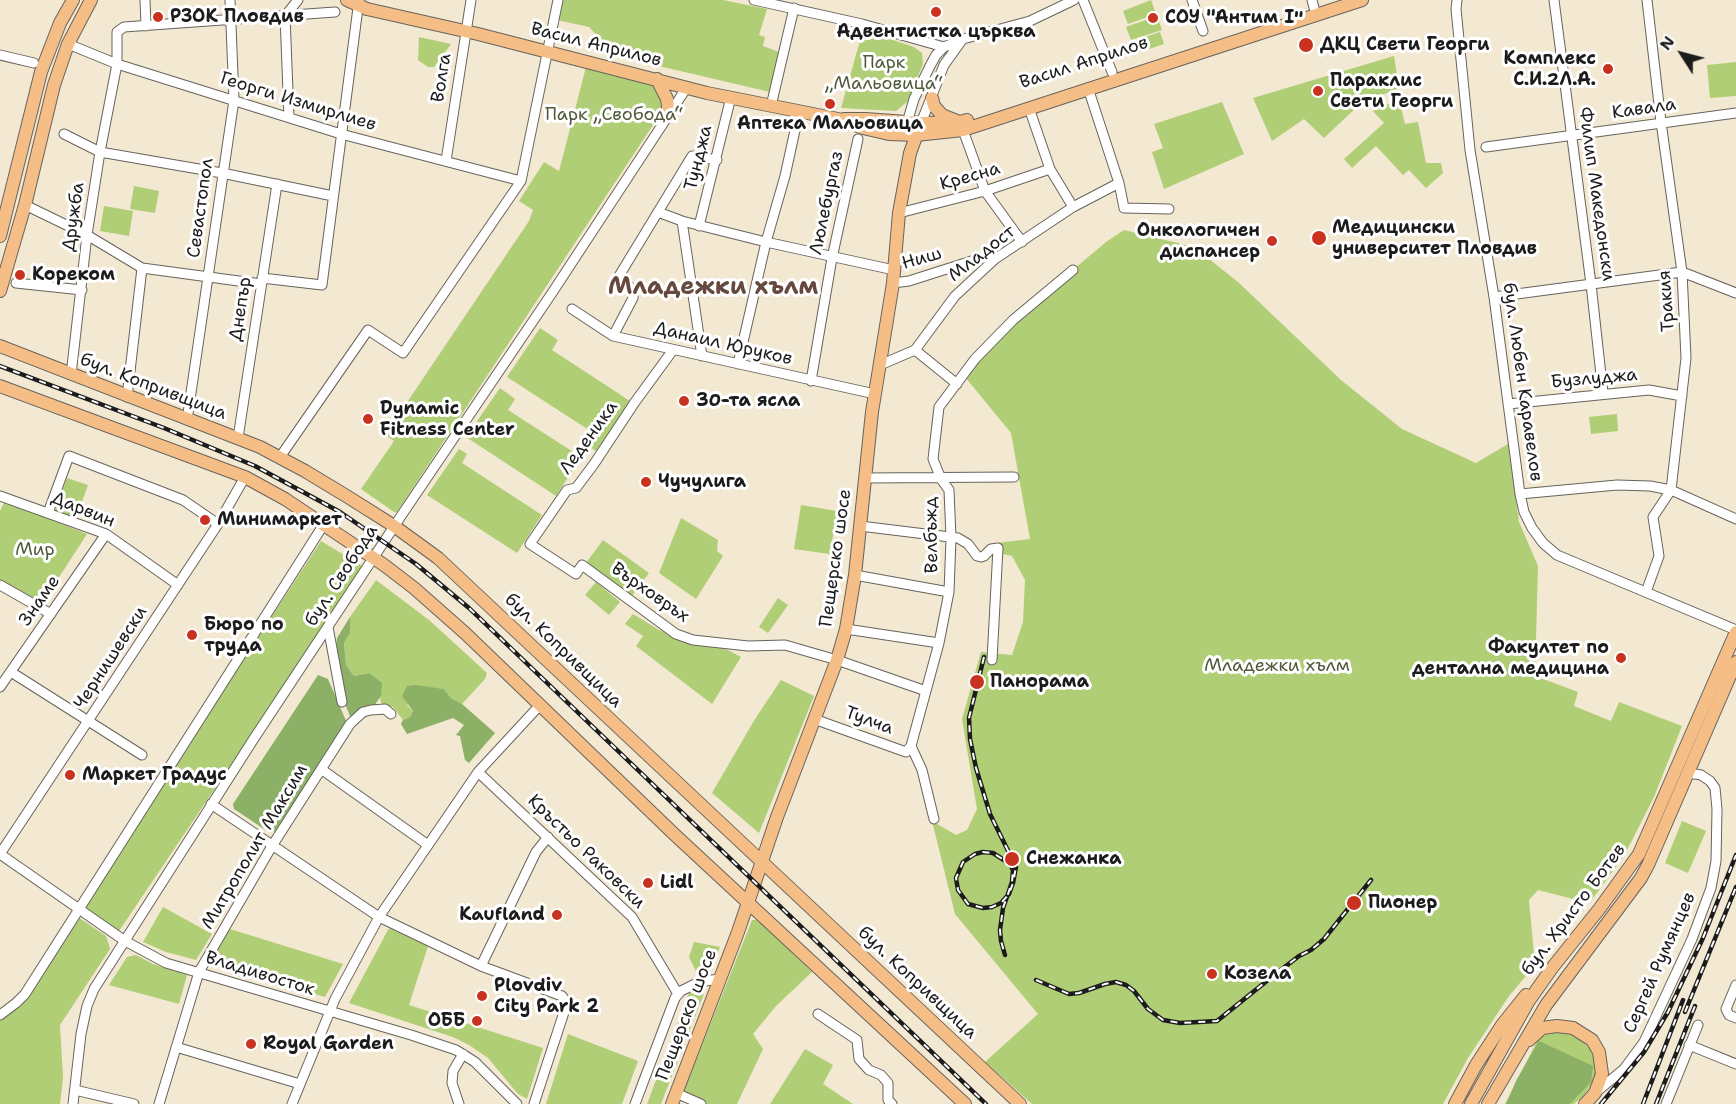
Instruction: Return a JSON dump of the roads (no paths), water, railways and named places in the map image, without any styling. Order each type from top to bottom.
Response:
[{"type":"main road","points":[[0,236],[3,213],[42,72],[57,32],[73,0]]},
{"type":"main road","points":[[0,291],[25,205],[54,85],[68,44],[91,0]]},
{"type":"main road","name":"Васил Априлов","points":[[962,126],[1313,4],[1336,0]]},
{"type":"main road","name":"Васил Априлов","points":[[354,2],[546,52],[771,106],[798,117],[838,119],[889,134],[913,129],[962,126],[1029,108],[1362,0]]},
{"type":"main road","points":[[657,79],[667,99],[669,115]]},
{"type":"main road","points":[[932,98],[934,106],[942,115],[962,126]]},
{"type":"main road","name":"Пещерско шосе","points":[[674,1099],[749,902],[761,860],[837,660],[846,629],[855,575],[875,394],[893,277],[899,213],[913,129]]},
{"type":"main road","name":"бул. Копривщица","points":[[1,345],[127,397],[238,438],[280,457],[394,526],[438,558],[1020,1104]]},
{"type":"main road","points":[[0,386],[245,477],[285,498],[374,558],[436,607],[675,835],[965,1104]]},
{"type":"main road","name":"бул. Христо Ботев","points":[[1471,1104],[1522,1012],[1552,968],[1639,854],[1736,631]]},
{"type":"main road","name":"бул. Христо Ботев","points":[[1502,1078],[1546,1005],[1641,878],[1658,845],[1736,662]]},
{"type":"main road","points":[[1455,1104],[1476,1065],[1502,1025],[1515,1007],[1552,968]]},
{"type":"main road","points":[[1514,1057],[1542,1028],[1565,1026],[1580,1030],[1597,1046],[1602,1074],[1595,1093],[1584,1104]]},
{"type":"main road","points":[[1488,1104],[1502,1078]]},
{"type":"main road","points":[[1493,1104],[1502,1078]]},
{"type":"street","points":[[145,0],[146,26],[335,12]]},
{"type":"street","name":"Севастопол","points":[[187,420],[234,100],[230,0]]},
{"type":"street","points":[[289,117],[285,16],[298,0]]},
{"type":"street","name":"Волга","points":[[446,161],[471,0]]},
{"type":"street","points":[[280,457],[368,330],[403,353],[521,181],[558,0]]},
{"type":"street","points":[[754,0],[806,10],[944,47]]},
{"type":"street","points":[[806,10],[811,0]]},
{"type":"street","points":[[913,129],[914,99],[936,55],[944,47],[963,39],[1030,21],[1074,0]]},
{"type":"street","points":[[1083,0],[1112,72]]},
{"type":"street","points":[[1192,0],[1203,31]]},
{"type":"street","name":"Филип Македонски","points":[[1554,0],[1603,393]]},
{"type":"street","name":"Тракия","points":[[1646,592],[1659,556],[1653,517],[1671,490],[1686,358],[1682,272],[1660,122],[1647,0]]},
{"type":"street","points":[[25,205],[87,235],[142,268],[207,277],[322,285],[341,134],[354,2]]},
{"type":"street","name":"бул. Любен Каравелов","points":[[1455,3],[1470,150],[1494,297],[1524,512],[1543,543],[1557,555],[1736,631]]},
{"type":"street","points":[[771,106],[794,8]]},
{"type":"street","name":"Дружба","points":[[71,375],[87,235],[117,64],[117,32],[121,28],[146,26]]},
{"type":"street","points":[[913,129],[932,98],[944,65],[963,39]]},
{"type":"street","points":[[920,41],[929,54],[930,66]]},
{"type":"street","name":"Георги Измирлиев","points":[[68,44],[117,64],[341,134],[521,181]]},
{"type":"street","points":[[0,54],[34,63]]},
{"type":"street","name":"бул. Свобода","points":[[73,1104],[81,1034],[87,1006],[94,989],[394,526],[552,293],[687,87]]},
{"type":"street","points":[[1088,88],[1119,183],[1124,208],[1169,209]]},
{"type":"street","name":"Тунджа","points":[[699,226],[731,98]]},
{"type":"street","points":[[1029,108],[1050,169],[1073,207]]},
{"type":"street","name":"Кавала","points":[[1486,147],[1736,113]]},
{"type":"street","points":[[738,364],[798,117]]},
{"type":"street","points":[[962,126],[985,191],[1022,242]]},
{"type":"street","points":[[64,134],[100,152],[222,173],[333,196]]},
{"type":"street","name":"Люлебургаз","points":[[811,381],[832,258],[858,139]]},
{"type":"street","points":[[613,336],[633,297],[633,290],[620,276],[692,156],[717,160]]},
{"type":"street","name":"Кресна","points":[[899,213],[985,191],[1050,169]]},
{"type":"street","name":"Младост","points":[[915,350],[955,296],[995,259],[1073,207],[1119,183]]},
{"type":"street","name":"Днепър","points":[[238,438],[277,184]]},
{"type":"street","points":[[658,212],[699,226],[832,258],[893,277]]},
{"type":"street","points":[[682,221],[702,356]]},
{"type":"street","name":"Ниш","points":[[893,277],[909,281],[981,258],[995,259]]},
{"type":"street","points":[[127,397],[142,268]]},
{"type":"street","name":"Велбъжд","points":[[911,746],[939,643],[949,592],[951,538],[949,490],[940,479],[933,459],[939,407],[975,359],[1013,320],[1073,270]]},
{"type":"street","points":[[1494,297],[1682,272],[1736,293]]},
{"type":"street","points":[[16,284],[82,290]]},
{"type":"street","name":"Данаил Юруков","points":[[572,309],[613,336],[875,394]]},
{"type":"street","name":"Леденика","points":[[530,544],[567,490],[576,488],[594,464],[673,350]]},
{"type":"street","points":[[880,365],[915,350],[957,384]]},
{"type":"street","name":"Бузлуджа","points":[[1508,404],[1649,390],[1682,396]]},
{"type":"street","points":[[48,513],[69,456],[183,501],[218,524]]},
{"type":"street","name":"Чернишевски","points":[[0,854],[218,524],[245,477]]},
{"type":"street","points":[[865,478],[1014,477]]},
{"type":"street","points":[[1520,494],[1617,485],[1650,486],[1671,490],[1736,519]]},
{"type":"street","name":"Дарвин","points":[[1,498],[106,534],[178,585]]},
{"type":"street","points":[[0,1015],[16,1004],[25,994],[324,524]]},
{"type":"street","points":[[860,526],[958,538],[969,544],[977,556],[981,557],[991,549],[998,548],[992,660]]},
{"type":"street","name":"Знаме","points":[[0,687],[106,534]]},
{"type":"street","name":"Върховръх","points":[[530,544],[576,574],[582,566],[676,634],[693,640],[748,646],[785,645],[837,660]]},
{"type":"street","points":[[855,575],[949,592]]},
{"type":"street","points":[[0,585],[51,614]]},
{"type":"street","points":[[328,627],[342,702]]},
{"type":"street","points":[[846,629],[939,643]]},
{"type":"street","points":[[837,660],[926,691]]},
{"type":"street","points":[[11,672],[142,755]]},
{"type":"street","points":[[292,1104],[329,1012],[379,917],[478,772],[540,705]]},
{"type":"street","name":"Митрополит Максим","points":[[159,1104],[199,972],[272,846],[350,724],[363,712],[385,709],[392,714]]},
{"type":"street","name":"Тулча","points":[[814,719],[906,752],[911,746]]},
{"type":"street","points":[[911,746],[922,770],[934,819]]},
{"type":"street","points":[[321,769],[428,845]]},
{"type":"street","name":"Кръстьо Раковски","points":[[478,772],[632,916],[678,994]]},
{"type":"street","name":"Сергей Румянцев","points":[[1595,1093],[1615,1079],[1638,1052],[1654,1023],[1692,939],[1711,888],[1716,861],[1715,788],[1701,775],[1688,773]]},
{"type":"street","points":[[212,804],[379,917],[481,966],[560,995],[567,1003],[534,1104]]},
{"type":"street","points":[[481,966],[536,852],[548,837]]},
{"type":"street","name":"Владивосток","points":[[0,854],[125,941],[166,963],[456,1050],[475,1062],[517,1104]]},
{"type":"street","points":[[635,1104],[675,998],[699,982],[719,979]]},
{"type":"street","points":[[699,982],[706,988],[711,999]]},
{"type":"street","points":[[1736,985],[1726,1009],[1729,1015],[1736,1018]]},
{"type":"street","points":[[818,1014],[857,1041],[860,1050],[859,1059],[869,1070],[881,1075],[888,1083],[888,1100],[892,1104]]},
{"type":"street","points":[[1669,1103],[1698,1025]]},
{"type":"street","points":[[1689,1046],[1736,1064]]},
{"type":"street","points":[[176,1047],[300,1084]]},
{"type":"street","points":[[459,1104],[452,1083],[453,1071],[463,1054]]},
{"type":"street","points":[[75,1090],[134,1104]]},
{"type":"street","points":[[674,1099],[700,1104]]},
{"type":"railway","points":[[0,366],[164,428],[255,466],[340,512],[416,564],[469,608],[986,1104]]},
{"type":"railway","points":[[984,657],[969,718],[970,739],[990,814],[1016,867],[1009,894],[1001,903],[992,907],[983,908],[968,904],[958,890],[956,878],[963,862],[975,854],[993,853],[1010,864],[1013,870],[1012,882],[1008,894],[1003,908],[1000,930],[1005,955]]},
{"type":"railway","points":[[1601,1104],[1644,1052],[1668,1012],[1703,938],[1736,855]]},
{"type":"railway","points":[[1036,980],[1069,994],[1116,982],[1134,991],[1148,1009],[1163,1020],[1180,1023],[1217,1021],[1324,939],[1371,880]]},
{"type":"railway","points":[[1685,1012],[1736,887]]},
{"type":"railway","points":[[1643,1104],[1683,1000]]},
{"type":"railway","points":[[1656,1104],[1695,1006]]},
{"type":"place","name":"Адвентистка църква","points":[[936,12]]},
{"type":"place","name":"РЗОК Пловдив","points":[[158,17]]},
{"type":"place","name":"СОУ \"Антим I\"","points":[[1153,18]]},
{"type":"place","name":"ДКЦ Свети Георги","points":[[1306,45]]},
{"type":"place","name":"Kомплекс С.И.2Л.А.","points":[[1608,69]]},
{"type":"place","name":"Параклис Свети Георги","points":[[1318,91]]},
{"type":"place","name":"Аптека Мальовица","points":[[830,104]]},
{"type":"place","name":"Медицински университет Пловдив","points":[[1319,238]]},
{"type":"place","name":"Онкологичен диспансер","points":[[1272,241]]},
{"type":"place","name":"Кореком","points":[[20,275]]},
{"type":"place","name":"30-та ясла","points":[[684,401]]},
{"type":"place","name":"Dynamic Fitness Center","points":[[368,419]]},
{"type":"place","name":"Чучулига","points":[[646,482]]},
{"type":"place","name":"Минимаркет","points":[[205,520]]},
{"type":"place","name":"Бюро по труда","points":[[192,635]]},
{"type":"place","name":"Факултет по дентална медицина","points":[[1621,658]]},
{"type":"place","name":"Панорама","points":[[977,682]]},
{"type":"place","name":"Маркет Градус","points":[[70,775]]},
{"type":"place","name":"Снежанка","points":[[1012,859]]},
{"type":"place","name":"Lidl","points":[[648,883]]},
{"type":"place","name":"Пионер","points":[[1354,903]]},
{"type":"place","name":"Kaufland","points":[[557,915]]},
{"type":"place","name":"Козела","points":[[1212,974]]},
{"type":"place","name":"Plovdiv City Park 2","points":[[482,996]]},
{"type":"place","name":"ОББ","points":[[477,1021]]},
{"type":"place","name":"Royal Garden","points":[[251,1044]]},
{"type":"district","name":"Младежки хълм","points":[[713,288]]},
{"type":"park label","name":"Парк „Мальовица“","points":[[884,73]]},
{"type":"park label","name":"Парк „Свобода“","points":[[614,115]]},
{"type":"park label","name":"Мир","points":[[35,550]]}]
